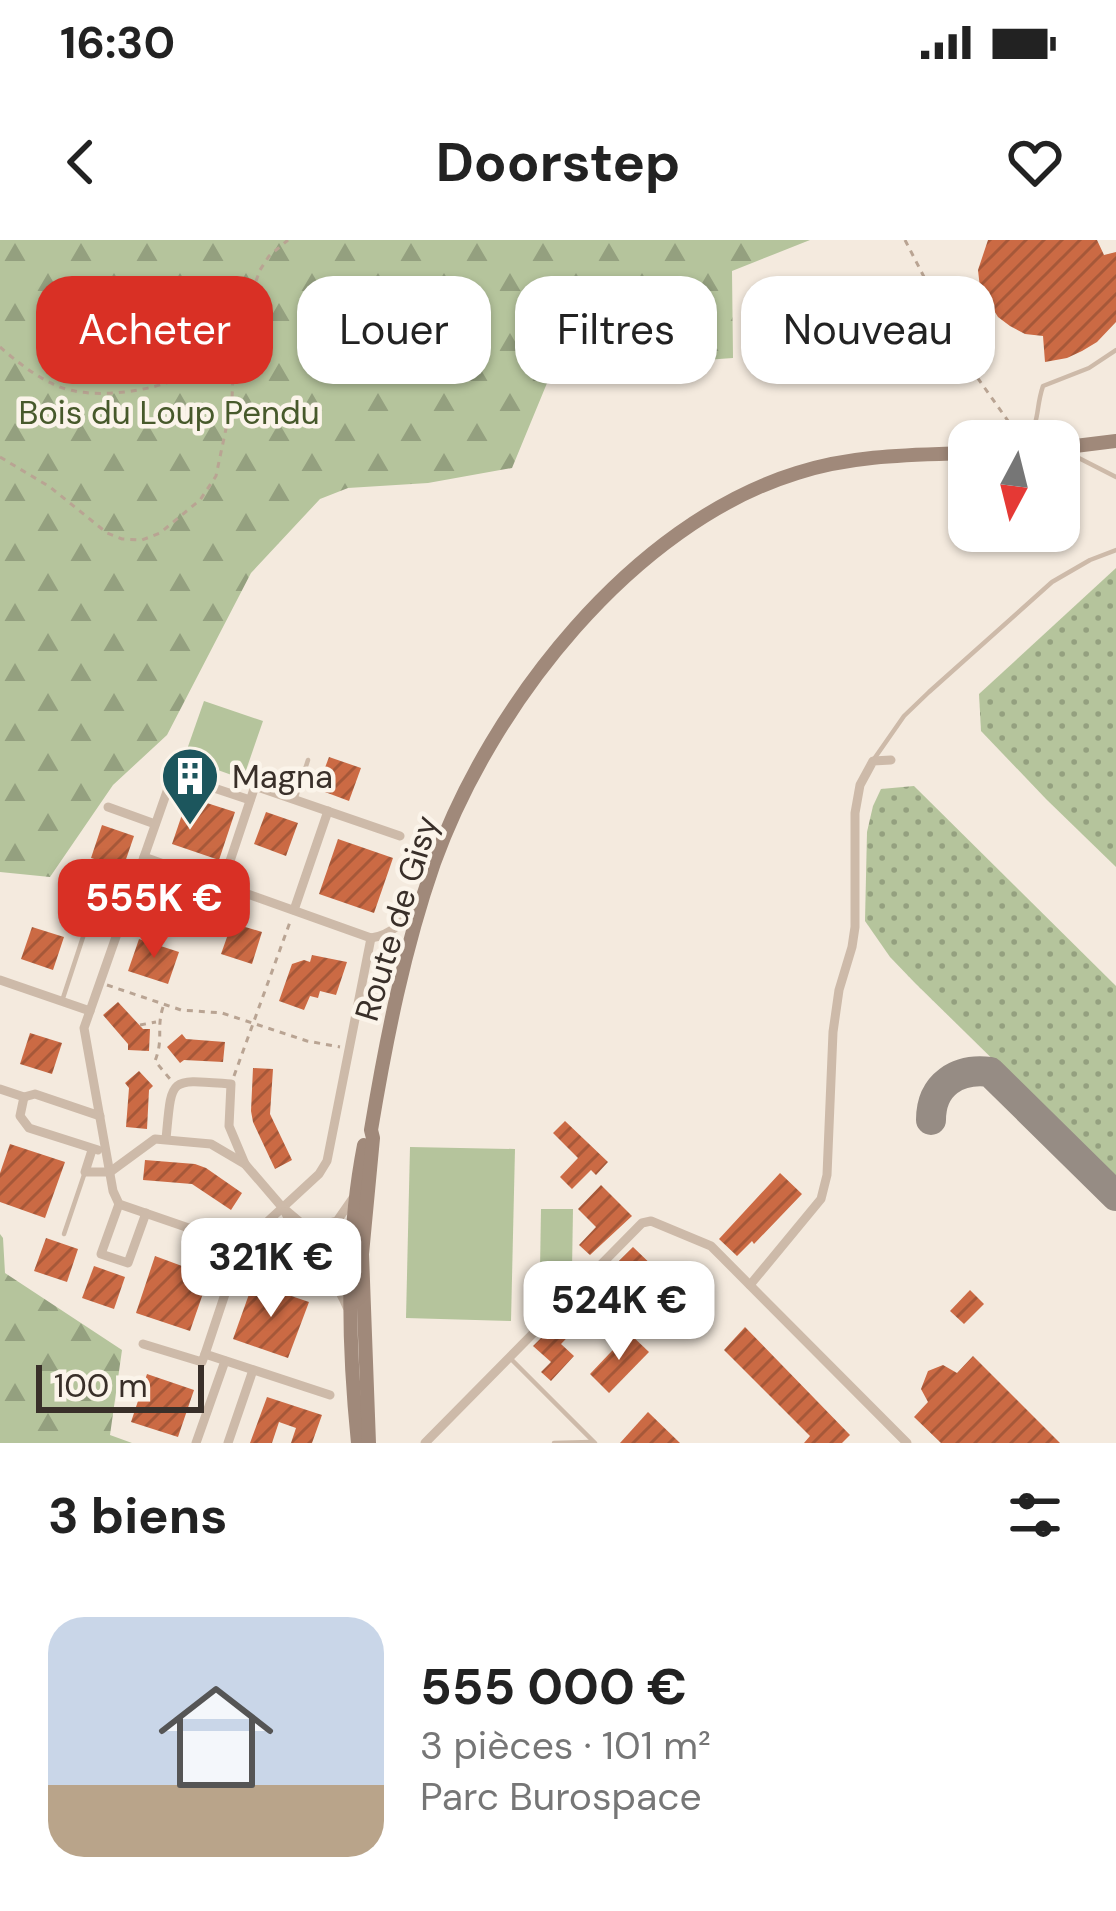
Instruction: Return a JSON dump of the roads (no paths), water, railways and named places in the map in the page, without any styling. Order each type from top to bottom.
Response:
[{"type":"street","points":[[1080,445],[1116,441]]},
{"type":"street","name":"Route de Gisy","points":[[369,1443],[355,1255],[371,1130],[398,986],[449,826],[510,713],[559,648],[622,578],[692,522],[755,489],[819,466],[863,458],[948,454]]},
{"type":"street","points":[[750,1285],[821,1199],[827,1175],[833,1032],[855,927],[856,808],[860,785],[873,761],[891,760]]},
{"type":"street","points":[[146,1213],[128,1263],[101,1254],[118,1204],[84,1028],[171,780],[178,776],[250,800]]},
{"type":"street","points":[[222,885],[255,787],[400,836]]},
{"type":"street","points":[[108,807],[155,824]]},
{"type":"street","points":[[294,910],[328,812]]},
{"type":"street","points":[[144,857],[371,938],[391,931],[412,909],[431,857],[449,826]]},
{"type":"street","points":[[143,1344],[202,1362],[241,1246],[319,1174],[327,1161],[371,938]]},
{"type":"street","points":[[0,980],[90,1011]]},
{"type":"street","points":[[166,1139],[170,1092],[176,1085],[184,1081],[231,1084],[229,1126],[245,1164],[282,1207],[326,1244],[355,1255]]},
{"type":"street","points":[[0,1089],[24,1097],[34,1094],[100,1116]]},
{"type":"street","points":[[24,1097],[20,1116],[25,1124],[106,1151]]},
{"type":"street","points":[[211,1144],[229,1126]]},
{"type":"street","name":"Route de Gisy","points":[[358,1443],[351,1316],[355,1193],[371,1130]]},
{"type":"street","points":[[92,1150],[85,1172],[110,1172],[150,1141],[166,1139],[211,1144],[245,1164]]},
{"type":"street","points":[[308,1228],[337,1221],[355,1193]]},
{"type":"street","points":[[118,1204],[241,1246]]},
{"type":"street","points":[[282,1207],[296,1235],[339,1289],[351,1316]]},
{"type":"street","points":[[424,1443],[642,1223],[651,1221],[711,1246],[907,1443]]},
{"type":"street","points":[[319,1262],[355,1255]]},
{"type":"street","points":[[205,1354],[329,1396]]},
{"type":"street","points":[[196,1443],[225,1361]]},
{"type":"street","points":[[228,1443],[253,1370]]},
{"type":"lane","points":[[1038,420],[1043,386],[1089,368],[1116,350]]},
{"type":"lane","points":[[1080,459],[1116,477]]},
{"type":"lane","points":[[873,761],[904,716],[928,692],[1052,582],[1116,550]]},
{"type":"lane","points":[[295,800],[308,760]]},
{"type":"lane","points":[[62,1001],[85,931]]},
{"type":"lane","points":[[64,1234],[85,1172]]},
{"type":"lane","points":[[509,1357],[594,1443]]},
{"type":"lane","points":[[554,1443],[594,1443]]},
{"type":"place","name":"Magna","points":[[190,827]]},
{"type":"park label","name":"Bois du Loup Pendu","points":[[169,412]]}]
